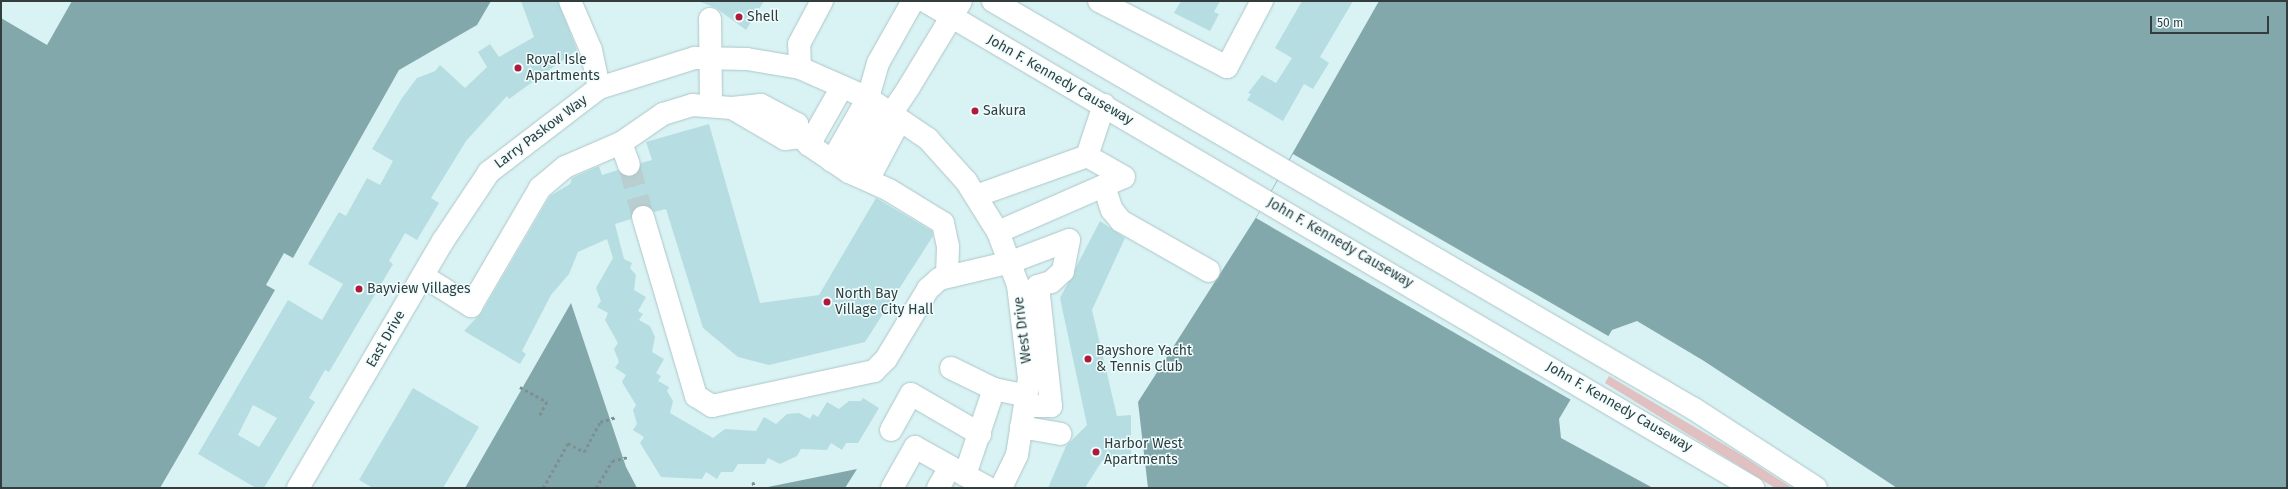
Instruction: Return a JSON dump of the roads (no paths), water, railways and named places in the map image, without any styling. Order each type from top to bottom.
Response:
[{"type":"main road","points":[[570,1],[591,50],[599,88]]},
{"type":"main road","points":[[800,68],[799,44],[822,1]]},
{"type":"main road","points":[[850,171],[878,63],[914,1]]},
{"type":"main road","name":"John F. Kennedy Causeway","points":[[925,1],[957,9],[1104,105],[1586,387],[1753,488]]},
{"type":"main road","points":[[993,1],[1712,420],[1816,488]]},
{"type":"main road","points":[[1099,1],[1227,67],[1262,1]]},
{"type":"main road","points":[[850,171],[894,131],[891,114],[957,9]]},
{"type":"main road","points":[[710,18],[710,59],[721,107]]},
{"type":"main road","name":"Larry Paskow Way","points":[[489,172],[599,88],[695,58],[747,59],[800,68],[868,98],[928,139],[971,189]]},
{"type":"main road","points":[[805,141],[842,87]]},
{"type":"main road","points":[[423,276],[471,306],[540,188],[565,168],[621,143],[663,114],[692,105],[721,107],[761,104],[797,124],[805,141],[850,171],[943,223],[948,247],[946,274]]},
{"type":"main road","points":[[1087,156],[1104,105]]},
{"type":"main road","points":[[621,143],[629,165]]},
{"type":"main road","points":[[971,189],[1087,156],[1124,177],[998,232]]},
{"type":"main road","name":"East Drive","points":[[298,488],[423,276],[489,172]]},
{"type":"main road","points":[[1104,186],[1112,210],[1121,221],[1209,271]]},
{"type":"main road","name":"West Drive","points":[[971,189],[998,232],[1011,262],[1018,286],[1029,379],[1017,455],[1001,488]]},
{"type":"main road","points":[[644,217],[696,396],[712,406],[874,371],[886,359],[928,289],[946,274],[1011,262],[1069,240],[1064,271],[1051,282],[1038,286],[1051,406],[1025,401],[994,389],[951,368]]},
{"type":"main road","points":[[938,488],[957,471],[980,434],[994,389]]},
{"type":"main road","points":[[891,430],[911,394],[980,434]]},
{"type":"main road","points":[[1021,427],[1060,434]]},
{"type":"main road","points":[[892,488],[915,447],[988,488]]},
{"type":"water","points":[[72,1],[491,1],[477,25],[399,70],[293,258],[284,253],[266,285],[275,290],[160,488],[1,488],[1,18],[47,45]]},
{"type":"water","points":[[1379,1],[2287,1],[2287,488],[1897,488],[1704,361],[1637,321],[1612,330],[1559,419],[1561,438],[1653,488],[1148,488],[1138,402],[1255,219]]},
{"type":"water","points":[[571,303],[626,467],[637,488],[465,488]]},
{"type":"water","points":[[857,469],[845,488],[763,488]]},
{"type":"tunnel","points":[[629,165],[643,217]]},
{"type":"place","name":"Shell","points":[[739,17]]},
{"type":"place","name":"Royal Isle Apartments","points":[[518,68]]},
{"type":"place","name":"Sakura","points":[[975,111]]},
{"type":"place","name":"Bayview Villages","points":[[359,289]]},
{"type":"place","name":"North Bay Village City Hall","points":[[827,302]]},
{"type":"place","name":"Bayshore Yacht & Tennis Club","points":[[1088,359]]},
{"type":"place","name":"Harbor West Apartments","points":[[1096,452]]}]
